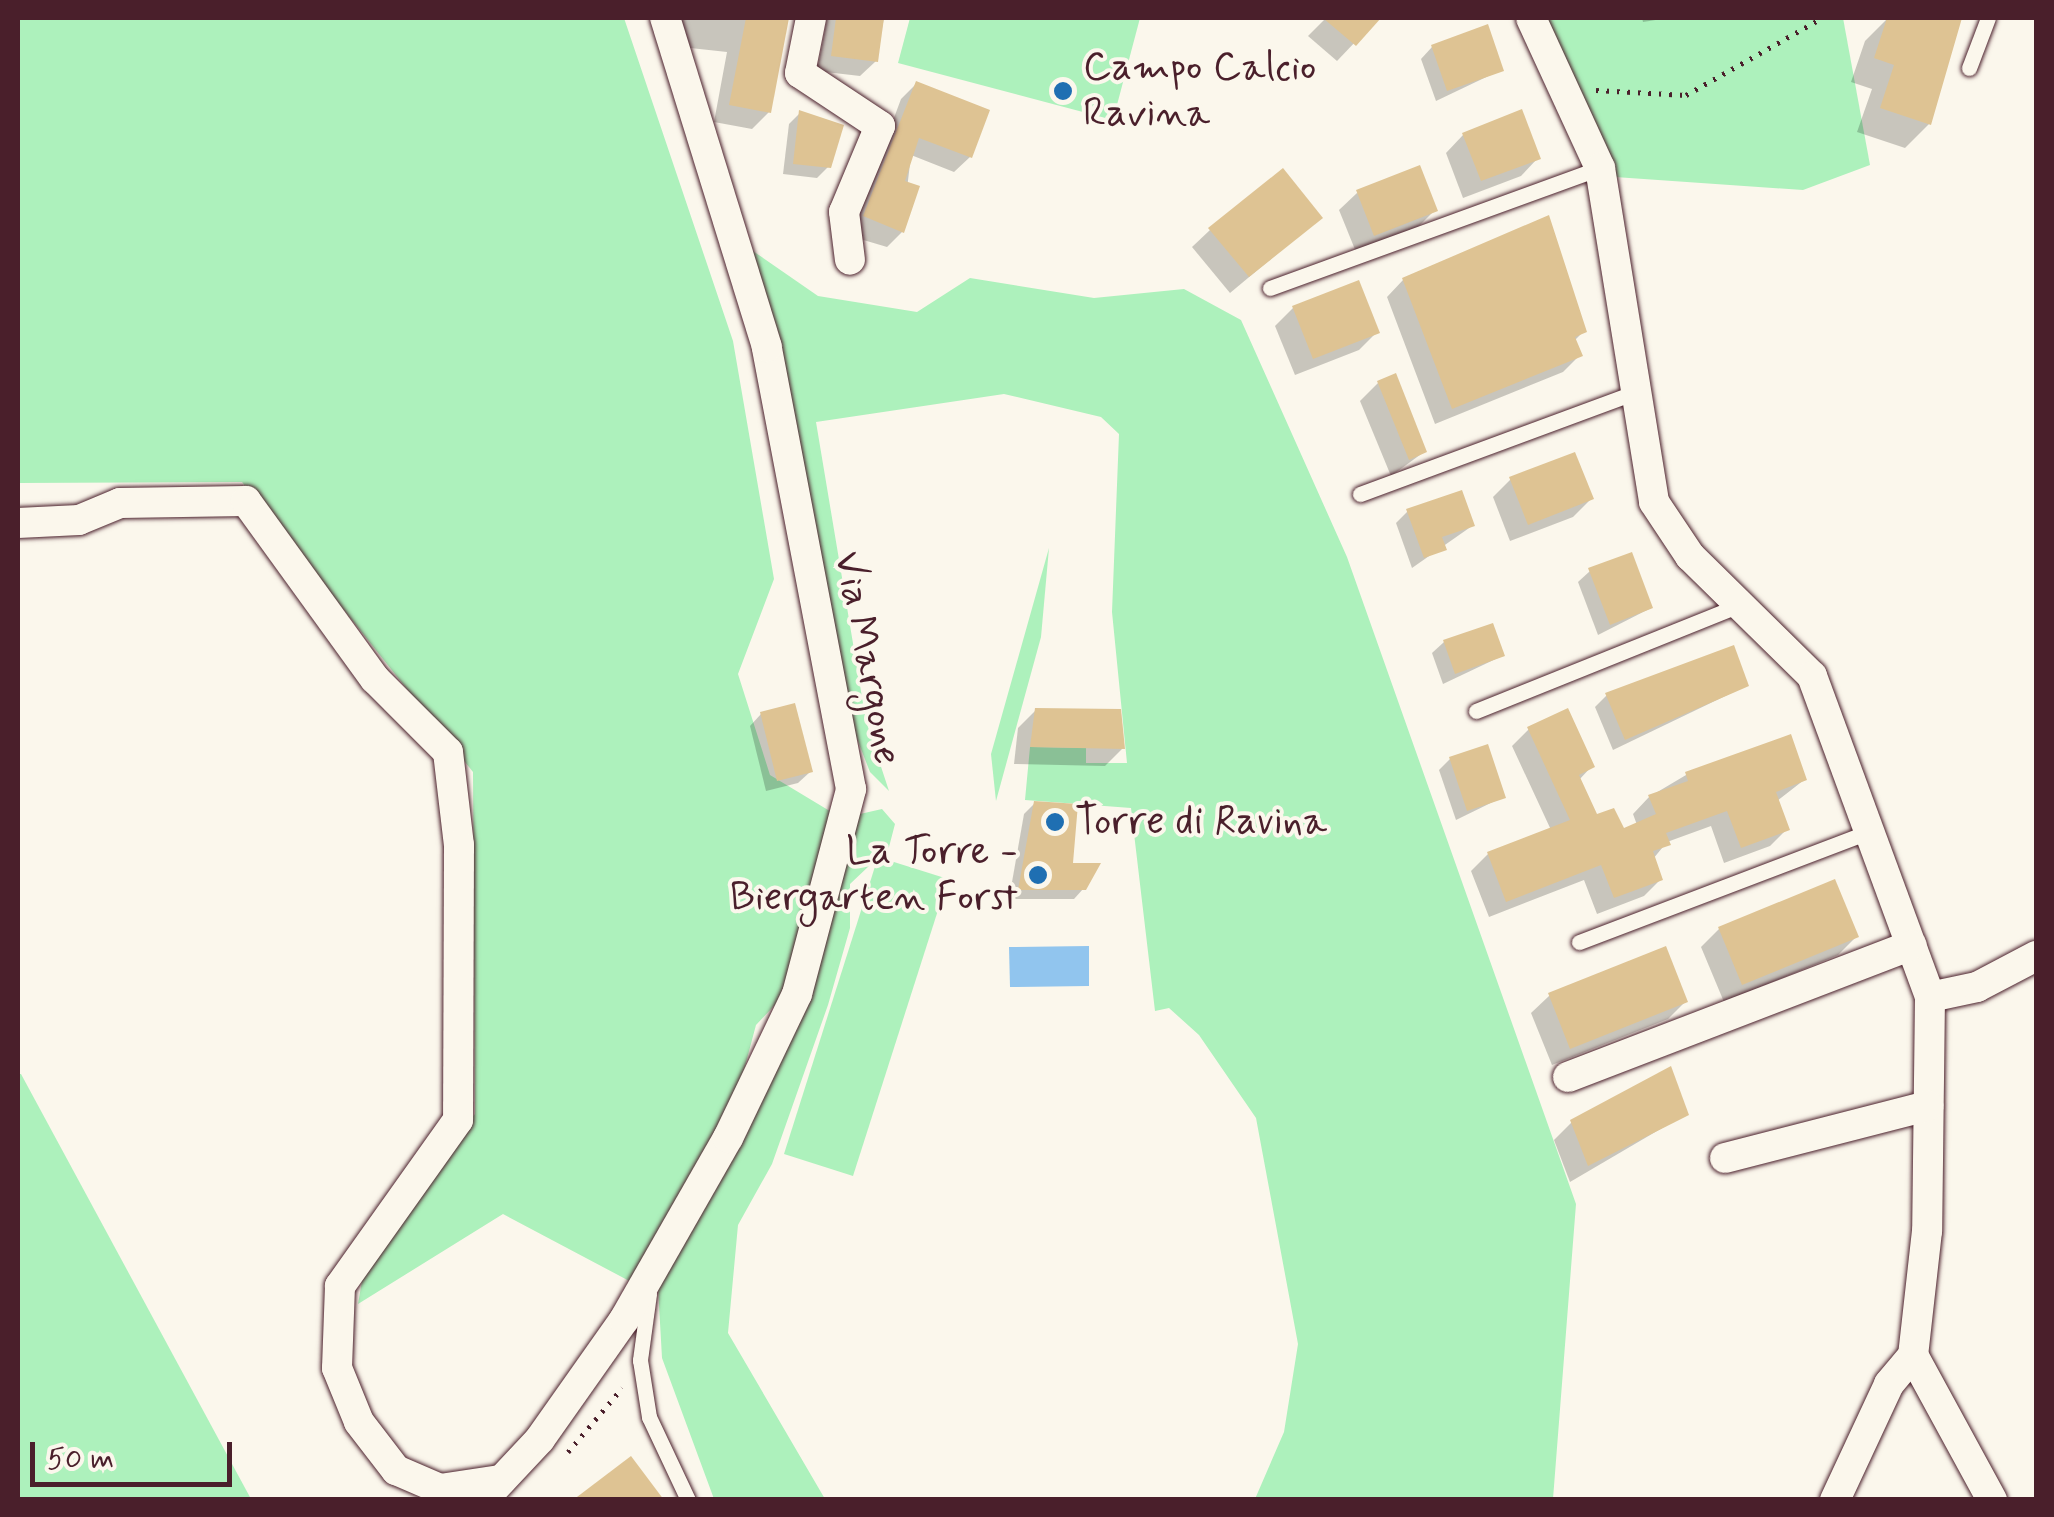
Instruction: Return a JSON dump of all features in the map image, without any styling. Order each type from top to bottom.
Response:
[{"type":"street","name":"Via Margone","points":[[18,523],[78,520],[120,503],[246,501],[375,679],[448,752],[459,845],[458,1120],[340,1286],[337,1368],[359,1422],[396,1470],[440,1489],[492,1490],[650,1280],[798,994],[852,778],[767,347],[665,18]]},
{"type":"street","points":[[810,18],[800,73],[880,126],[844,212],[850,260]]},
{"type":"street","points":[[1531,18],[1600,168],[1632,393],[1666,530],[1812,676],[1930,996],[1928,1106],[1913,1355],[1992,1500]]},
{"type":"street","points":[[1568,1077],[1912,944]]},
{"type":"street","points":[[1930,996],[1977,987],[2036,956]]},
{"type":"street","points":[[1725,1158],[1928,1106]]},
{"type":"street","points":[[1836,1500],[1889,1384],[1913,1355]]},
{"type":"lane","points":[[1970,68],[1988,18]]},
{"type":"lane","points":[[1270,288],[1600,168]]},
{"type":"lane","points":[[1360,494],[1632,393]]},
{"type":"lane","points":[[1476,710],[1742,604]]},
{"type":"lane","points":[[1579,942],[1868,832]]},
{"type":"lane","points":[[650,1280],[640,1360],[650,1417],[688,1500]]},
{"type":"path","points":[[1587,87],[1686,95],[1822,18]]},
{"type":"path","points":[[553,1468],[640,1360]]},
{"type":"green space","points":[[18,18],[624,18],[733,341],[774,579],[738,674],[770,775],[838,816],[789,990],[756,1025],[733,1111],[635,1284],[503,1214],[358,1304],[367,1252],[475,1114],[473,772],[242,482],[18,483]]},
{"type":"green space","name":"Campo Calcio Ravina","points":[[910,18],[1140,18],[1113,120],[898,63]]},
{"type":"green space","points":[[1546,18],[1843,18],[1870,165],[1803,190],[1615,177]]},
{"type":"green space","points":[[753,251],[818,296],[917,312],[970,278],[1094,298],[1184,289],[1241,320],[1347,557],[1576,1204],[1553,1499],[1255,1499],[1284,1432],[1298,1344],[1256,1118],[1199,1035],[1169,1008],[1155,1011],[1131,808],[1025,800],[1030,747],[1086,748],[1086,763],[1127,763],[1112,612],[1119,434],[1101,417],[1004,394],[816,422],[866,721],[889,791],[870,772],[852,726]]},
{"type":"green space","points":[[1049,548],[1041,637],[996,801],[991,754]]},
{"type":"green space","points":[[882,809],[895,824],[889,847],[850,884],[850,928],[828,1005],[772,1164],[738,1225],[728,1333],[825,1499],[714,1499],[662,1358],[658,1287],[860,814]]},
{"type":"green space","points":[[878,857],[948,879],[853,1176],[784,1154]]},
{"type":"green space","points":[[21,1074],[251,1499],[18,1499]]},
{"type":"water","points":[[1089,946],[1089,986],[1010,987],[1009,947]]},
{"type":"building","points":[[746,18],[789,18],[771,113],[729,105]]},
{"type":"building","points":[[836,18],[884,18],[878,62],[831,56]]},
{"type":"building","points":[[1323,18],[1381,18],[1356,46]]},
{"type":"building","points":[[1887,18],[1962,18],[1931,125],[1880,108],[1894,65],[1874,58]]},
{"type":"building","points":[[1488,24],[1504,71],[1447,91],[1431,45]]},
{"type":"building","points":[[916,81],[990,110],[972,158],[919,138],[905,181],[920,186],[904,233],[863,216]]},
{"type":"building","points":[[1522,109],[1541,159],[1481,181],[1462,133]]},
{"type":"building","points":[[799,110],[844,125],[831,168],[793,164]]},
{"type":"building","points":[[1420,165],[1438,211],[1374,236],[1356,190]]},
{"type":"building","points":[[1283,168],[1323,218],[1249,277],[1208,228]]},
{"type":"building","points":[[1549,215],[1587,332],[1575,337],[1583,356],[1452,409],[1402,278]]},
{"type":"building","points":[[1359,280],[1380,333],[1313,359],[1292,306]]},
{"type":"building","points":[[1396,373],[1427,452],[1409,460],[1377,381]]},
{"type":"building","points":[[1575,452],[1594,499],[1528,525],[1509,477]]},
{"type":"building","points":[[1462,490],[1475,526],[1442,537],[1447,550],[1424,558],[1406,509]]},
{"type":"building","points":[[1632,552],[1653,608],[1610,625],[1588,568]]},
{"type":"building","points":[[1493,623],[1505,656],[1455,674],[1443,640]]},
{"type":"building","points":[[1734,645],[1749,686],[1625,740],[1605,693]]},
{"type":"building","points":[[795,703],[813,772],[777,781],[760,712]]},
{"type":"building","points":[[1035,708],[1121,709],[1125,749],[1030,747]]},
{"type":"building","points":[[1568,708],[1595,767],[1579,775],[1597,814],[1614,808],[1624,828],[1656,814],[1648,795],[1688,781],[1685,772],[1791,734],[1807,780],[1776,792],[1790,830],[1741,848],[1727,811],[1666,833],[1671,845],[1653,851],[1663,880],[1614,898],[1601,865],[1506,902],[1487,852],[1570,820],[1527,727]]},
{"type":"building","points":[[1488,744],[1506,798],[1467,811],[1449,757]]},
{"type":"building","points":[[1034,801],[1078,804],[1073,863],[1101,863],[1086,890],[1018,890]]},
{"type":"building","points":[[1835,879],[1859,937],[1742,985],[1718,927]]},
{"type":"building","points":[[1666,946],[1688,1002],[1570,1049],[1548,993]]},
{"type":"building","points":[[1671,1066],[1689,1115],[1588,1166],[1570,1120]]},
{"type":"building","points":[[631,1456],[664,1500],[573,1500]]},
{"type":"place","name":"Campo Calcio Ravina","points":[[1063,91]]},
{"type":"place","name":"Torre di Ravina","points":[[1055,822]]},
{"type":"place","name":"La Torre - Biergarten Forst","points":[[1038,875]]}]
